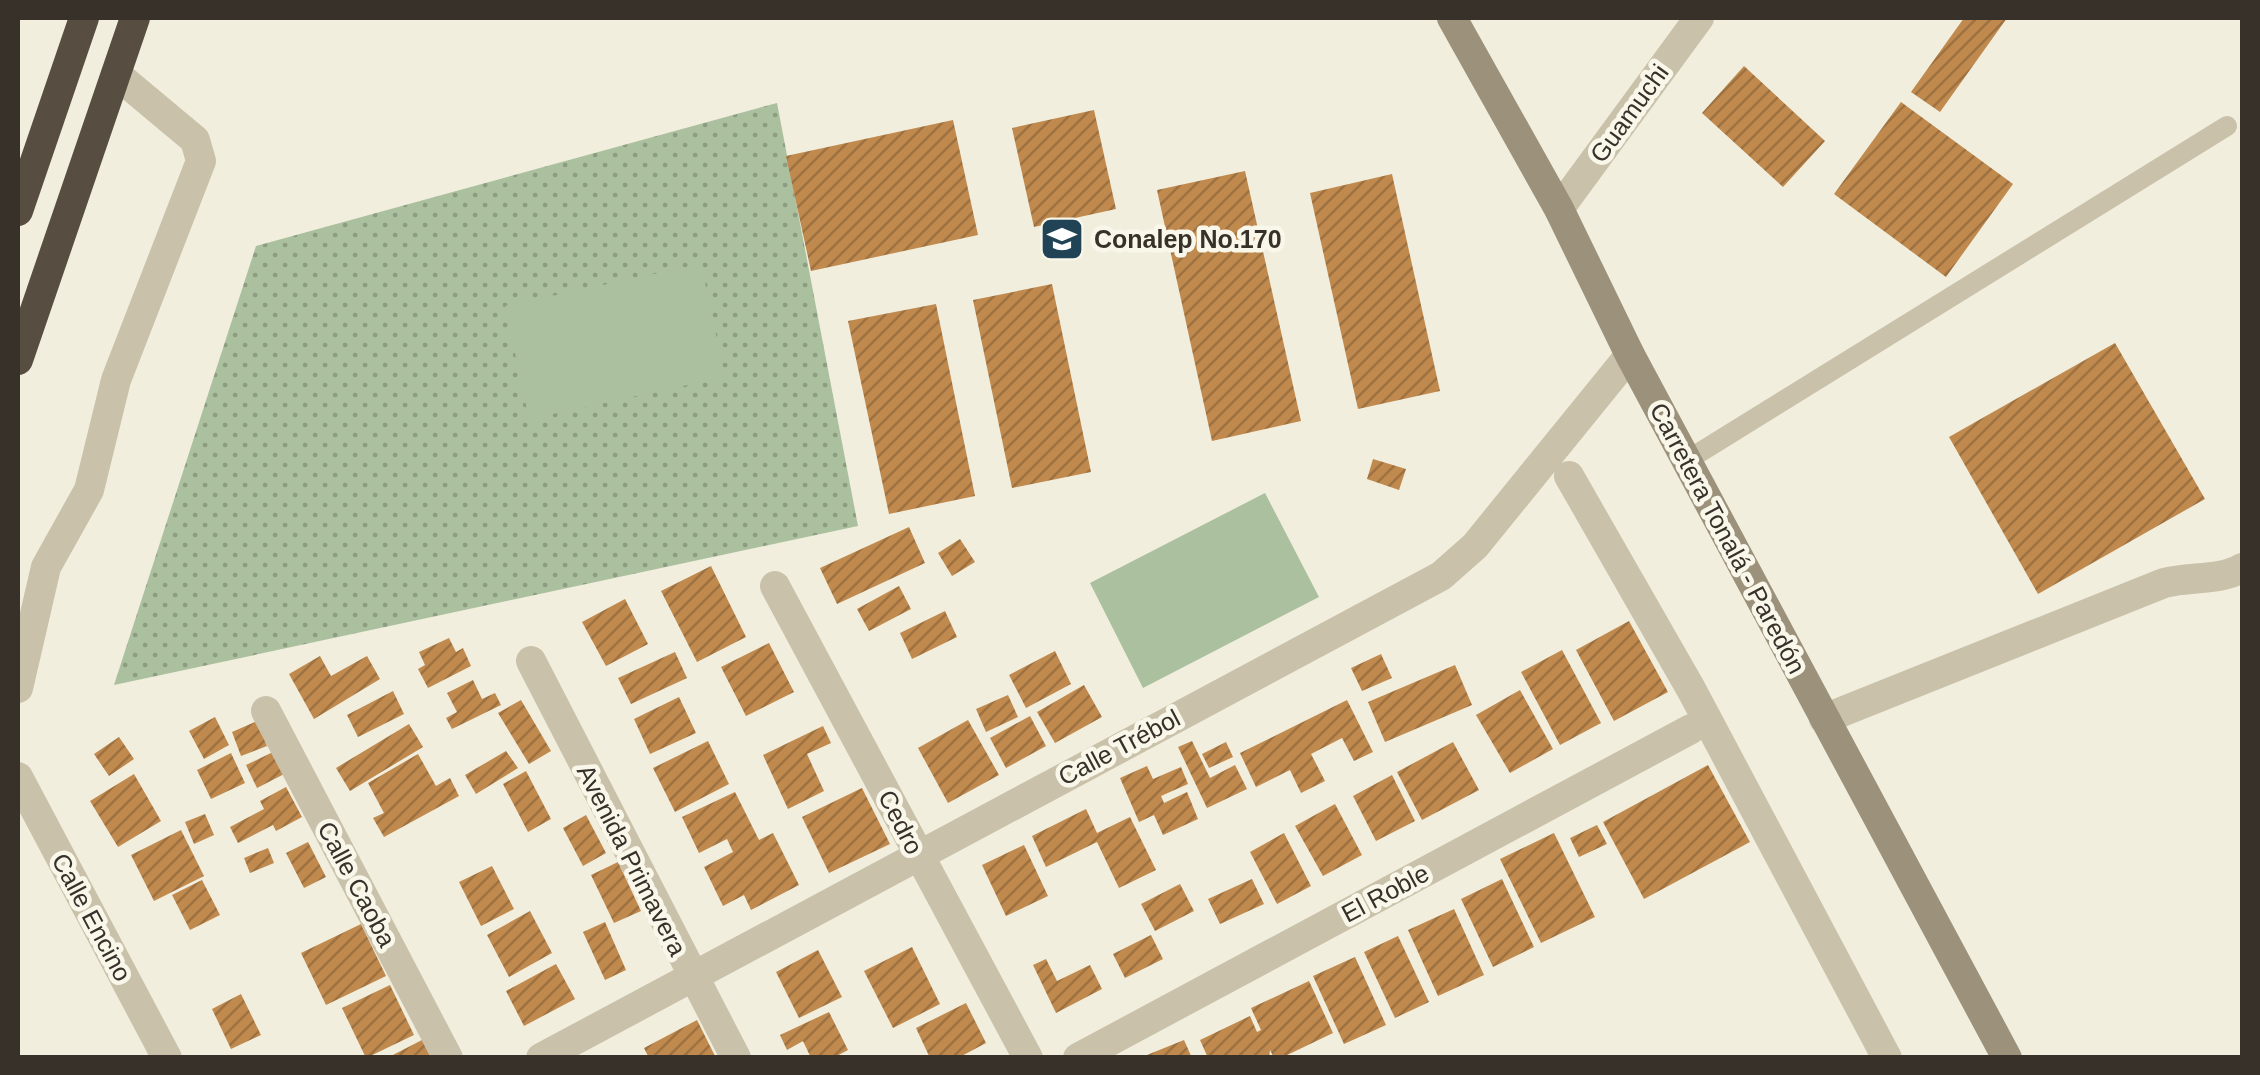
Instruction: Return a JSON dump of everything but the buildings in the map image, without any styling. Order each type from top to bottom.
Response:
[{"type":"highway","points":[[18,210],[84,18]]},
{"type":"highway","points":[[18,360],[136,18]]},
{"type":"main road","name":"Carretera Tonalá - Paredón","points":[[1452,18],[1559,209],[1630,355],[2007,1058]]},
{"type":"street","name":"Guamuchi","points":[[1559,209],[1699,18]]},
{"type":"street","points":[[18,688],[46,568],[89,490],[116,380],[201,161],[195,140],[116,74]]},
{"type":"street","name":"Calle Trébol","points":[[541,1058],[690,974],[1440,576],[1475,546],[1630,355]]},
{"type":"street","points":[[1569,476],[1692,690],[1876,1055]]},
{"type":"street","points":[[1824,719],[2164,583],[2194,576],[2236,578]]},
{"type":"street","name":"Cedro","points":[[775,586],[1028,1058]]},
{"type":"street","name":"Avenida Primavera","points":[[531,661],[736,1058]]},
{"type":"street","name":"Calle Caoba","points":[[266,710],[448,1058]]},
{"type":"street","name":"El Roble","points":[[1078,1058],[1691,729]]},
{"type":"street","name":"Calle Encino","points":[[18,777],[167,1058]]},
{"type":"lane","points":[[1686,461],[2227,126]]},
{"type":"green space","points":[[777,103],[858,526],[114,685],[256,246]]},
{"type":"green space","points":[[701,264],[725,377],[529,419],[505,306]]},
{"type":"green space","points":[[1265,493],[1319,597],[1143,688],[1090,583]]},
{"type":"place","name":"Conalep No.170","points":[[1062,239]]}]
